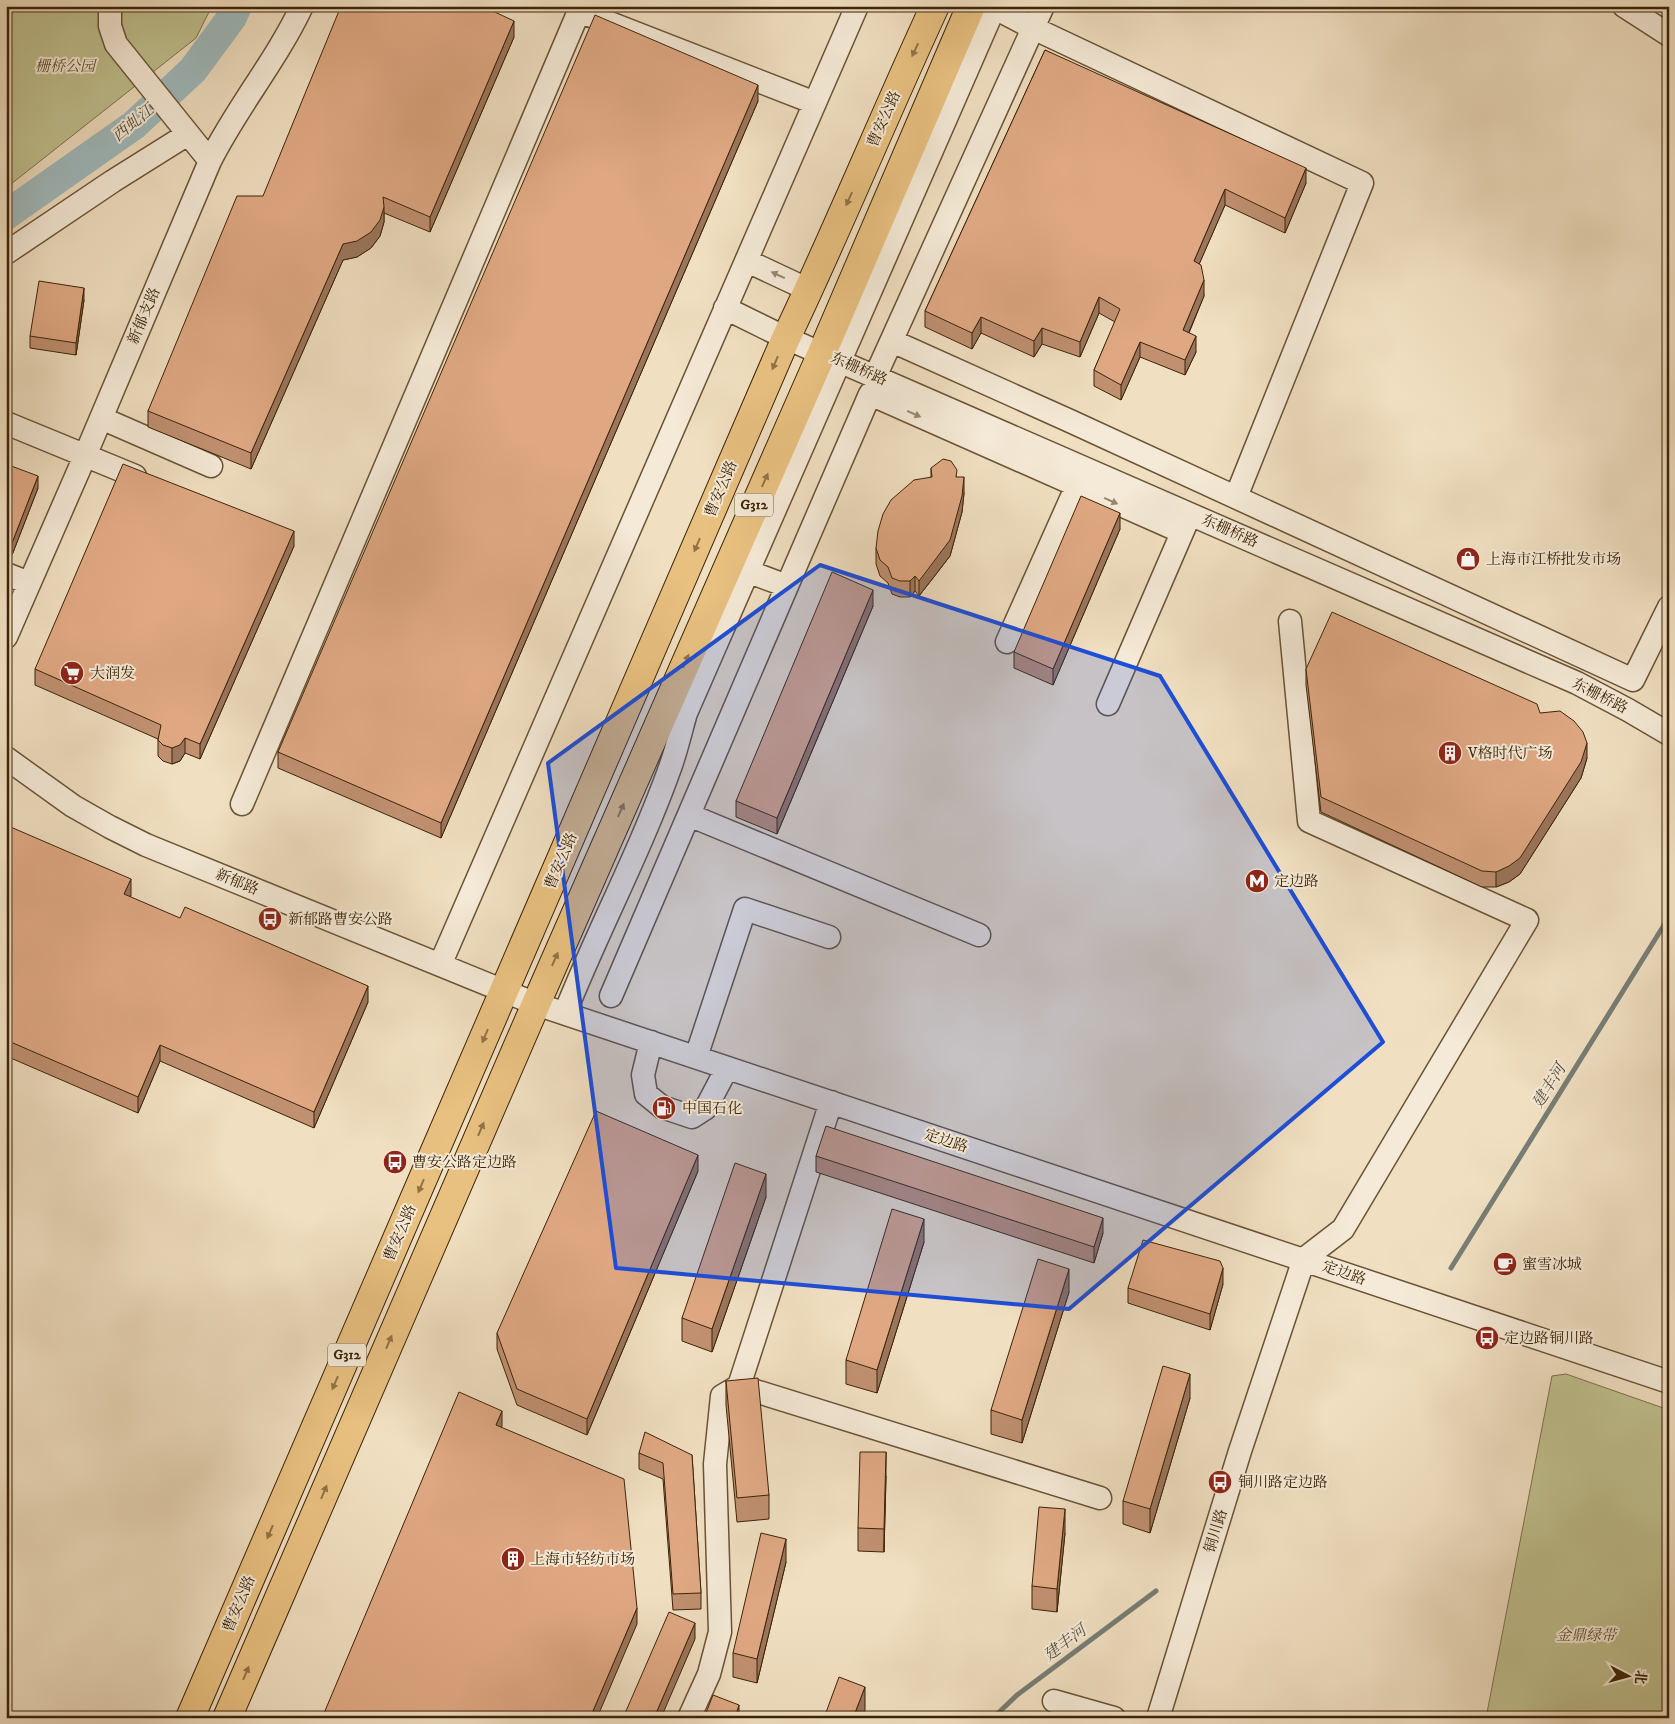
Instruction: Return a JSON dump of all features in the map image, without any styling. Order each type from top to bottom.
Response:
[{"type":"highway","name":"曹安公路","points":[[190,1718],[786,338],[935,6]]},
{"type":"highway","name":"G312","points":[[227,1718],[536,1004],[739,568],[831,357],[988,7]]},
{"type":"street","points":[[110,6],[110,26],[116,44],[210,161]]},
{"type":"street","name":"新郁支路","points":[[6,637],[210,161],[224,134],[288,35],[302,6]]},
{"type":"street","points":[[440,965],[857,6]]},
{"type":"street","points":[[610,996],[892,341],[1043,6]]},
{"type":"street","points":[[1624,6],[1669,35]]},
{"type":"street","points":[[988,7],[1362,183],[1236,497]]},
{"type":"street","points":[[242,804],[579,11],[815,103]]},
{"type":"street","points":[[6,253],[186,130]]},
{"type":"street","points":[[747,260],[809,290]]},
{"type":"street","name":"东栅桥路","points":[[725,308],[786,338],[831,357],[873,386],[1186,523],[1577,683],[1622,706],[1669,734]]},
{"type":"street","points":[[892,341],[1633,680],[1669,607]]},
{"type":"street","points":[[101,418],[211,466]]},
{"type":"street","points":[[6,423],[135,476]]},
{"type":"street","points":[[1007,642],[1081,477]]},
{"type":"street","points":[[1108,704],[1186,523]]},
{"type":"street","points":[[565,1014],[587,959],[651,818],[672,763],[686,713],[739,568],[787,586]]},
{"type":"street","points":[[6,574],[29,583]]},
{"type":"street","points":[[1290,621],[1309,821],[1527,920],[1343,1229],[1304,1260]]},
{"type":"street","name":"新郁路","points":[[6,758],[73,806],[146,845],[536,1004]]},
{"type":"street","points":[[689,815],[979,935]]},
{"type":"street","points":[[696,1057],[745,909],[829,937]]},
{"type":"street","name":"定边路","points":[[536,1004],[1669,1382]]},
{"type":"street","points":[[651,1042],[643,1075],[646,1094],[662,1106],[692,1116],[706,1108],[727,1068]]},
{"type":"street","points":[[690,1718],[709,1674],[720,1632],[715,1464],[722,1396],[739,1386],[831,1102]]},
{"type":"street","name":"铜川路","points":[[1158,1718],[1240,1451],[1304,1260]]},
{"type":"street","points":[[739,1386],[1100,1498]]},
{"type":"street","points":[[1054,1702],[1114,1718]]},
{"type":"highlighted area","points":[[820,565],[1160,676],[1383,1042],[1069,1309],[616,1268],[548,763]]},
{"type":"green space","name":"栅桥公园","points":[[6,6],[212,6],[196,38],[6,188]]},
{"type":"green space","name":"金鼎绿带","points":[[1566,1374],[1669,1410],[1669,1718],[1486,1718],[1552,1376]]},
{"type":"building","points":[[341,6],[482,6],[514,21],[430,217],[383,197],[384,207],[380,220],[371,232],[357,241],[343,244],[251,453],[148,411],[237,196],[263,196]]},
{"type":"building","points":[[595,15],[758,85],[441,823],[278,752]]},
{"type":"building","points":[[1045,50],[1306,168],[1285,218],[1225,189],[1194,261],[1201,265],[1204,280],[1183,330],[1196,336],[1185,360],[1140,342],[1121,385],[1094,370],[1120,309],[1099,297],[1080,342],[1042,328],[1034,341],[981,317],[972,333],[925,311]]},
{"type":"building","points":[[39,281],[84,288],[76,343],[30,336]]},
{"type":"building","points":[[943,459],[951,461],[957,470],[956,477],[964,477],[962,496],[950,540],[919,581],[915,576],[910,581],[900,581],[892,578],[888,567],[880,560],[876,548],[883,514],[891,500],[914,480],[932,477],[931,468]]},
{"type":"building","points":[[6,464],[38,476],[12,543],[6,541]]},
{"type":"building","points":[[123,464],[294,531],[200,744],[185,738],[180,745],[172,748],[163,745],[158,740],[161,725],[35,669]]},
{"type":"building","points":[[1081,496],[1120,513],[1053,669],[1014,652]]},
{"type":"building","points":[[832,572],[873,590],[777,818],[736,801]]},
{"type":"building","name":"V格时代广场","points":[[1332,612],[1537,704],[1540,713],[1560,711],[1574,721],[1583,732],[1587,743],[1581,762],[1520,858],[1496,872],[1482,871],[1321,797],[1306,669]]},
{"type":"building","points":[[6,825],[131,879],[124,894],[180,918],[185,907],[368,986],[314,1112],[160,1045],[138,1097],[6,1040]]},
{"type":"building","points":[[596,1111],[698,1155],[587,1419],[517,1389],[497,1333]]},
{"type":"building","points":[[826,1126],[1103,1218],[1094,1247],[816,1156]]},
{"type":"building","points":[[735,1163],[766,1174],[712,1329],[682,1318]]},
{"type":"building","points":[[892,1209],[924,1219],[877,1370],[846,1360]]},
{"type":"building","points":[[1143,1240],[1220,1261],[1223,1268],[1210,1314],[1128,1288]]},
{"type":"building","points":[[1038,1259],[1069,1269],[1022,1420],[991,1410]]},
{"type":"building","points":[[1163,1366],[1190,1374],[1150,1509],[1123,1501]]},
{"type":"building","points":[[758,1378],[769,1495],[737,1498],[726,1381]]},
{"type":"building","name":"上海市轻纺市场","points":[[459,1392],[502,1411],[496,1425],[624,1479],[637,1608],[590,1718],[322,1718]]},
{"type":"building","points":[[645,1432],[692,1455],[701,1593],[673,1594],[663,1463],[639,1453]]},
{"type":"building","points":[[860,1452],[886,1452],[884,1529],[858,1528]]},
{"type":"building","points":[[1039,1507],[1065,1509],[1057,1589],[1032,1586]]},
{"type":"building","points":[[761,1533],[786,1539],[757,1659],[733,1653]]},
{"type":"building","points":[[669,1612],[695,1623],[654,1718],[623,1718]]},
{"type":"building","points":[[839,1677],[865,1687],[853,1718],[824,1718]]},
{"type":"building","points":[[713,1695],[739,1705],[735,1718],[704,1718]]},
{"type":"waterway","name":"西虬江","points":[[6,215],[134,125],[193,70],[232,17],[237,6]]},
{"type":"waterway","name":"建丰河","points":[[1451,1268],[1669,917]]},
{"type":"waterway","name":"建丰河","points":[[993,1718],[1017,1695],[1156,1591]]},
{"type":"place","name":"上海市江桥批发市场","points":[[1468,559]]},
{"type":"place","name":"大润发","points":[[72,673]]},
{"type":"place","name":"V格时代广场","points":[[1450,753]]},
{"type":"place","name":"定边路","points":[[1257,881]]},
{"type":"place","name":"新郁路曹安公路","points":[[270,919]]},
{"type":"place","name":"中国石化","points":[[664,1108]]},
{"type":"place","name":"曹安公路定边路","points":[[395,1162]]},
{"type":"place","name":"蜜雪冰城","points":[[1505,1264]]},
{"type":"place","name":"定边路铜川路","points":[[1487,1338]]},
{"type":"place","name":"铜川路定边路","points":[[1220,1482]]},
{"type":"place","name":"上海市轻纺市场","points":[[513,1559]]}]
